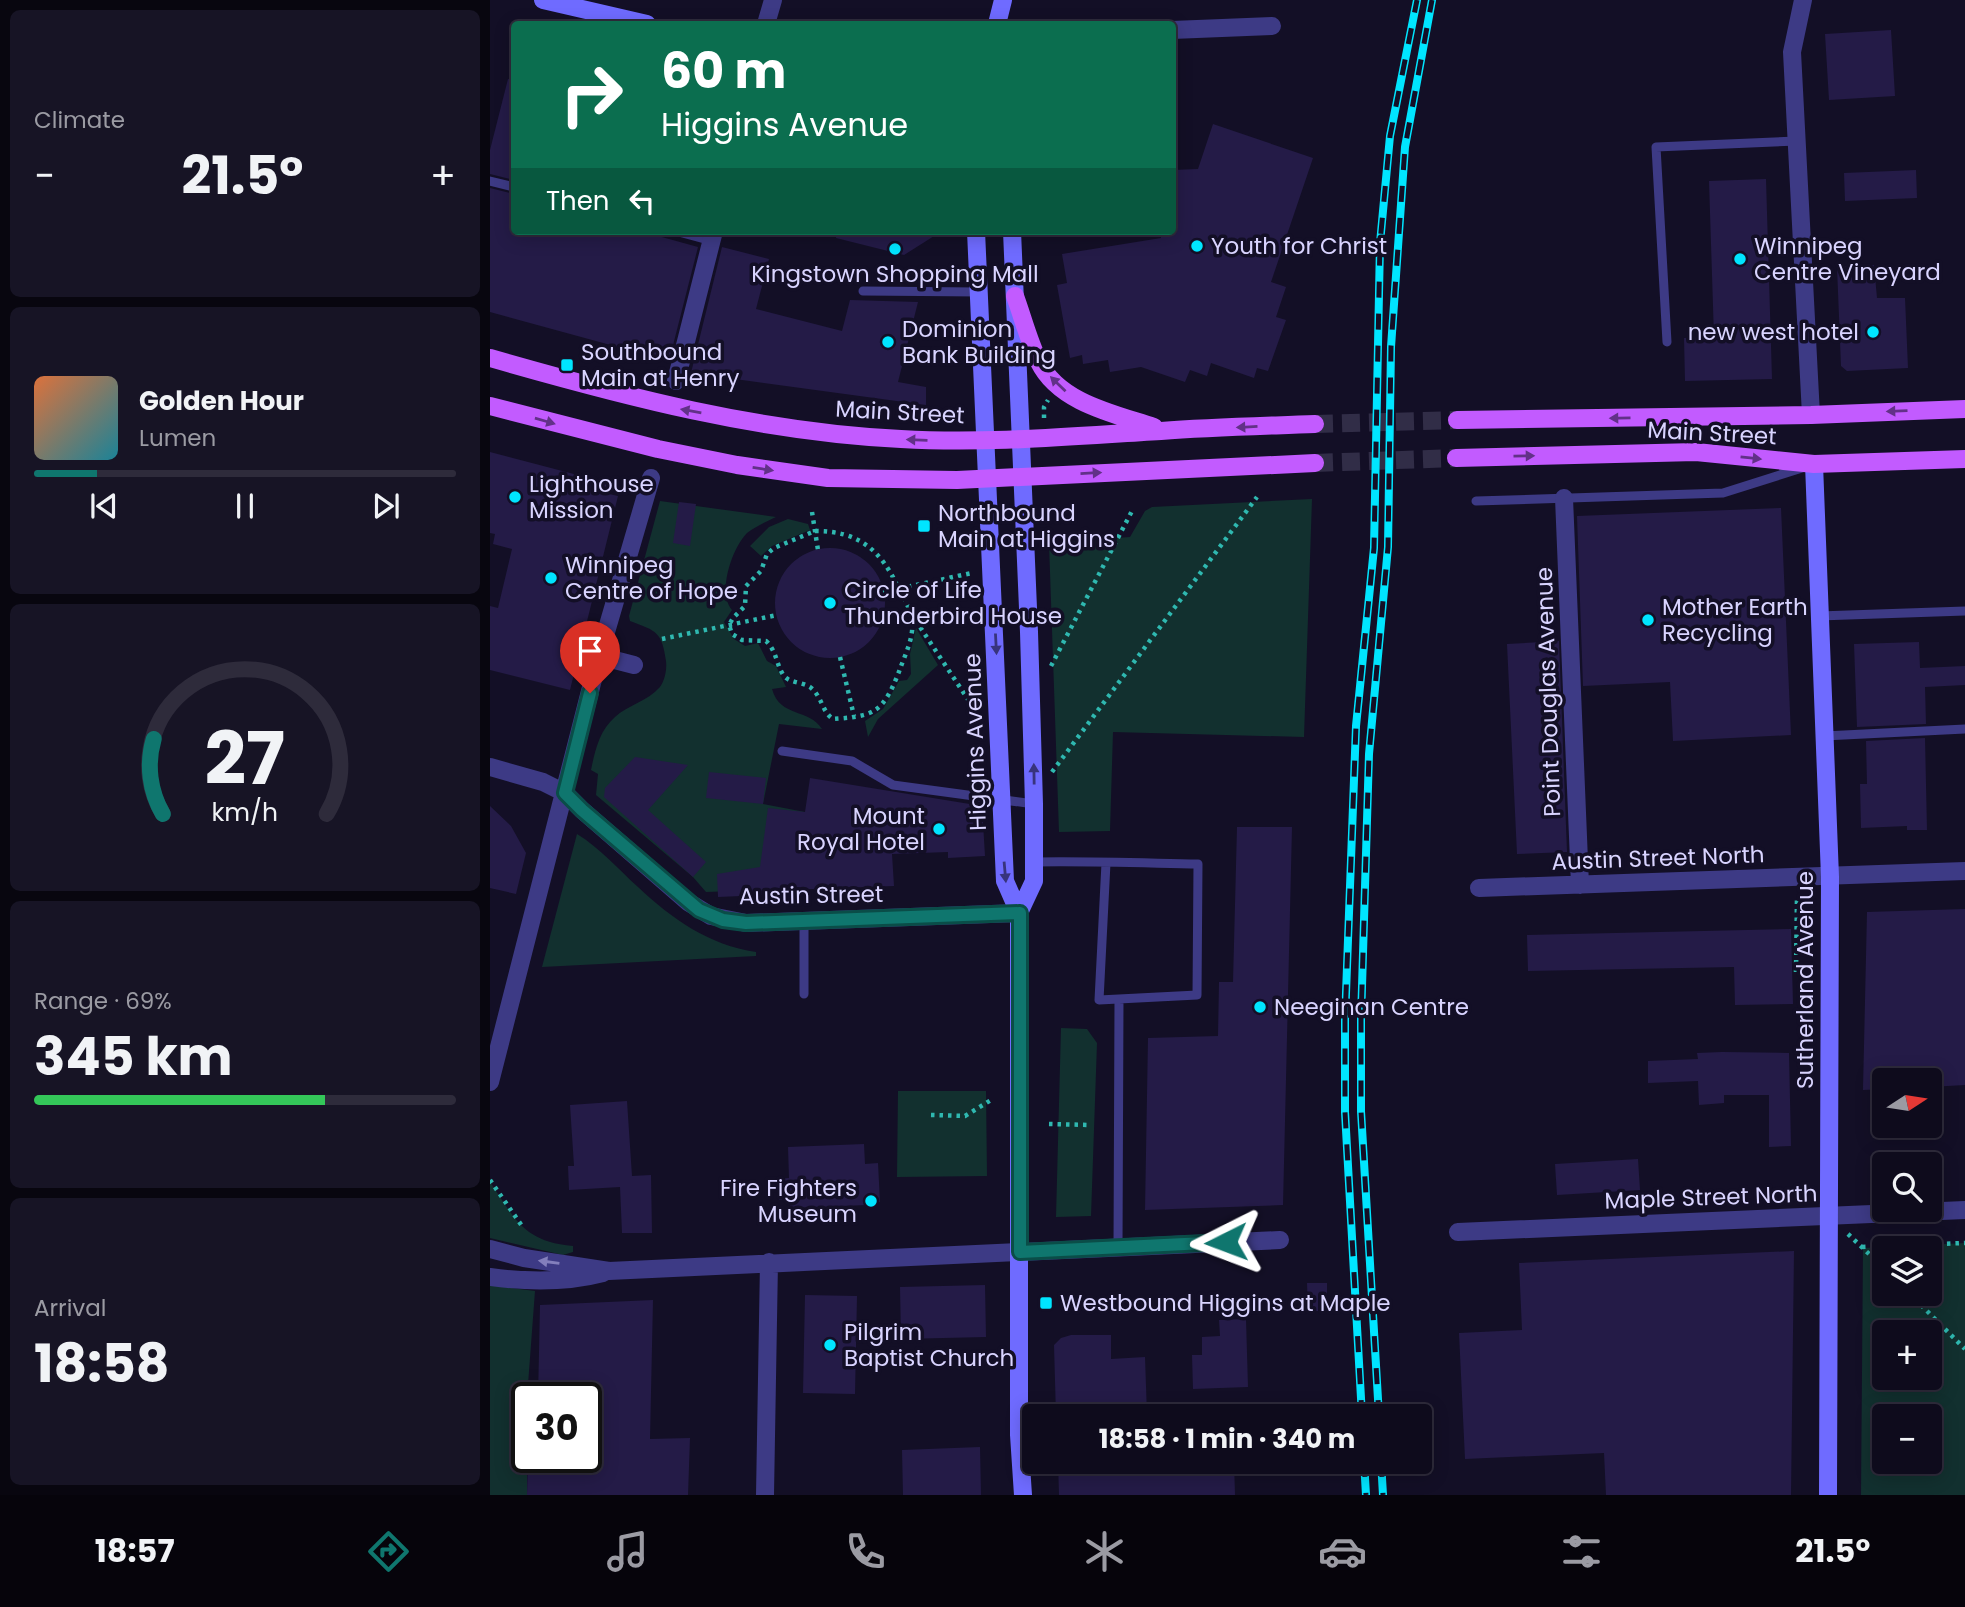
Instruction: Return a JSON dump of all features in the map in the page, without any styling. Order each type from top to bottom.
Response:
[{"type":"main road","points":[[543,0],[634,21]]},
{"type":"main road","points":[[998,21],[1003,0]]},
{"type":"main road","name":"Higgins Avenue","points":[[976,235],[1005,881],[1020,913]]},
{"type":"main road","name":"Higgins Avenue","points":[[1012,235],[1034,804],[1034,881],[1020,913],[1019,1434],[1023,1495]]},
{"type":"main road","points":[[1015,296],[1040,364],[1060,388],[1091,405],[1164,430]]},
{"type":"main road","name":"Main Street","points":[[490,358],[668,407],[751,422],[875,438],[1021,439],[1315,424]]},
{"type":"main road","points":[[490,406],[658,449],[782,472],[868,480],[988,478],[1315,463]]},
{"type":"main road","name":"Main Street","points":[[1457,420],[1811,415],[1965,409]]},
{"type":"main road","name":"Main Street","points":[[1455,458],[1696,452],[1814,464],[1965,459]]},
{"type":"main road","name":"Sutherland Avenue","points":[[1814,464],[1830,877],[1828,1495]]},
{"type":"street","points":[[767,21],[773,0]]},
{"type":"street","points":[[1811,415],[1792,52],[1803,0],[1817,0]]},
{"type":"street","points":[[1176,30],[1272,26]]},
{"type":"street","points":[[676,382],[713,236]]},
{"type":"street","points":[[490,1082],[599,656],[651,478]]},
{"type":"street","name":"Point Douglas Avenue","points":[[1564,498],[1580,885]]},
{"type":"street","points":[[599,656],[634,665]]},
{"type":"street","points":[[490,767],[543,782],[565,793]]},
{"type":"street","name":"Austin Street","points":[[565,793],[699,910],[733,921],[804,922],[1020,913]]},
{"type":"street","name":"Austin Street North","points":[[1479,888],[1965,871]]},
{"type":"street","name":"Maple Street North","points":[[1458,1232],[1965,1210]]},
{"type":"street","points":[[490,1249],[524,1258],[609,1271],[1280,1240]]},
{"type":"street","points":[[765,1495],[769,1262]]},
{"type":"street","points":[[490,1277],[538,1282],[578,1280],[609,1271]]},
{"type":"lane","points":[[1667,342],[1656,147],[1797,141]]},
{"type":"lane","points":[[490,180],[511,186]]},
{"type":"lane","points":[[863,291],[979,292]]},
{"type":"lane","points":[[1476,501],[1723,492],[1814,464]]},
{"type":"lane","points":[[1819,616],[1965,611]]},
{"type":"lane","points":[[1824,736],[1965,729]]},
{"type":"lane","points":[[782,751],[852,761],[893,785],[1034,804]]},
{"type":"lane","points":[[1034,862],[1198,864],[1197,995],[1099,1000],[1106,863]]},
{"type":"lane","points":[[804,922],[804,993]]},
{"type":"lane","points":[[1118,1247],[1119,1000]]},
{"type":"path","points":[[1044,407],[1044,418]]},
{"type":"path","points":[[1049,775],[1257,497]]},
{"type":"path","points":[[1045,676],[1132,511]]},
{"type":"path","points":[[812,512],[818,550]]},
{"type":"path","points":[[815,531],[839,532],[862,541],[886,564],[899,589],[913,623],[909,645],[896,680],[880,707],[872,713],[833,719],[828,716],[823,703],[810,687],[783,675],[771,645],[760,640],[742,640],[732,634],[729,625],[745,606],[746,586],[761,571],[767,554],[781,544],[815,531]]},
{"type":"path","points":[[883,592],[972,573]]},
{"type":"path","points":[[662,639],[777,615]]},
{"type":"path","points":[[913,623],[920,627],[980,718]]},
{"type":"path","points":[[841,657],[854,716]]},
{"type":"path","points":[[1796,972],[1798,878]]},
{"type":"path","points":[[931,1115],[965,1116],[991,1100]]},
{"type":"path","points":[[1049,1124],[1090,1125]]},
{"type":"path","points":[[490,1180],[523,1226]]},
{"type":"path","points":[[1829,1217],[1872,1256]]},
{"type":"path","points":[[1863,1247],[1965,1243]]},
{"type":"path","points":[[1922,1306],[1965,1349]]},
{"type":"green space","points":[[1312,499],[1304,737],[1113,732],[1110,831],[1059,832],[1049,543],[1130,537],[1145,511],[1152,507]]},
{"type":"green space","points":[[660,501],[776,517],[747,533],[736,549],[726,582],[726,593],[732,610],[724,622],[734,639],[745,646],[758,643],[767,661],[776,666],[786,687],[772,689],[781,705],[810,718],[822,729],[779,724],[763,804],[805,812],[791,889],[706,892],[693,877],[596,795],[598,774],[591,770],[601,735],[620,713],[655,692],[662,684],[665,674],[666,661],[660,638],[652,630],[630,621],[629,616]]},
{"type":"green space","points":[[788,519],[808,524],[810,530],[772,546],[761,556],[750,546],[769,527]]},
{"type":"green space","points":[[916,628],[938,665],[878,719],[868,737],[865,721],[883,709],[899,681],[907,680],[911,674],[910,654]]},
{"type":"green space","points":[[577,834],[678,920],[707,937],[739,949],[756,952],[756,956],[542,967]]},
{"type":"green space","points":[[1061,1028],[1087,1029],[1097,1043],[1091,1216],[1056,1217]]},
{"type":"green space","points":[[898,1091],[986,1091],[987,1176],[897,1177]]},
{"type":"green space","points":[[490,1182],[522,1226],[543,1239],[573,1246],[573,1252],[563,1255],[490,1238]]},
{"type":"green space","points":[[1965,1243],[1965,1495],[1861,1495],[1863,1248],[1872,1248],[1872,1306],[1942,1306],[1942,1244]]},
{"type":"green space","points":[[490,1285],[535,1291],[528,1382],[511,1382],[511,1473],[527,1473],[527,1495],[490,1495]]},
{"type":"building","points":[[1891,30],[1895,96],[1829,100],[1825,34]]},
{"type":"building","points":[[508,79],[511,80],[511,179],[490,174],[490,150]]},
{"type":"building","name":"Youth for Christ","points":[[1213,124],[1313,158],[1271,282],[1286,287],[1276,317],[1286,320],[1268,371],[1257,368],[1254,378],[1211,363],[1207,376],[1190,370],[1185,382],[1141,367],[1110,372],[1108,360],[1083,364],[1082,355],[1070,358],[1057,285],[1067,283],[1062,254],[1161,238],[1161,235],[1176,235],[1176,170],[1198,169]]},
{"type":"building","points":[[1916,170],[1917,198],[1845,201],[1844,173]]},
{"type":"building","name":"Winnipeg Centre Vineyard","points":[[1766,179],[1772,379],[1685,381],[1684,338],[1714,337],[1709,181]]},
{"type":"building","points":[[490,188],[511,193],[511,235],[654,235],[698,247],[669,361],[490,312]]},
{"type":"building","name":"Kingstown Shopping Mall","points":[[836,235],[936,235],[904,255],[836,238]]},
{"type":"building","points":[[722,247],[769,259],[756,309],[842,331],[850,300],[918,302],[898,382],[926,387],[926,405],[691,373]]},
{"type":"building","name":"new west hotel","points":[[1874,265],[1877,298],[1905,298],[1908,368],[1847,371],[1841,366],[1837,267]]},
{"type":"building","name":"Winnipeg Centre of Hope","points":[[490,452],[612,484],[609,494],[618,496],[570,690],[490,670],[490,606],[498,608],[512,549],[493,544],[495,534],[490,533]]},
{"type":"building","points":[[679,502],[696,504],[690,546],[673,543]]},
{"type":"building","points":[[1781,508],[1791,735],[1673,741],[1670,682],[1583,686],[1577,516]]},
{"type":"building","name":"Circle of Life Thunderbird House","points":[[830,548],[851,552],[869,564],[881,582],[885,603],[881,624],[869,642],[851,654],[830,658],[809,654],[791,642],[779,624],[775,603],[779,582],[791,564],[809,552]]},
{"type":"building","points":[[1559,641],[1567,852],[1517,854],[1507,644]]},
{"type":"building","points":[[1919,642],[1920,668],[1965,666],[1965,685],[1925,687],[1926,724],[1857,727],[1854,644]]},
{"type":"building","points":[[1925,738],[1927,830],[1907,830],[1907,826],[1861,828],[1860,784],[1867,784],[1866,741]]},
{"type":"building","points":[[635,757],[688,765],[648,810],[706,862],[693,877],[604,797],[605,788]]},
{"type":"building","points":[[709,772],[766,778],[763,804],[706,798]]},
{"type":"building","points":[[810,778],[982,806],[985,856],[948,858],[948,852],[892,854],[894,886],[786,890],[786,894],[718,897],[717,874],[760,867],[768,808],[805,812]]},
{"type":"building","points":[[490,806],[511,826],[526,853],[516,894],[490,888]]},
{"type":"building","name":"Neeginan Centre","points":[[1237,827],[1292,827],[1283,1205],[1145,1210],[1148,1038],[1218,1036],[1219,982],[1233,982]]},
{"type":"building","points":[[1965,909],[1965,1085],[1942,1086],[1942,1068],[1872,1068],[1872,1090],[1863,1090],[1867,912]]},
{"type":"building","points":[[1791,929],[1793,1004],[1735,1005],[1734,967],[1528,971],[1527,935]]},
{"type":"building","points":[[1697,1053],[1789,1053],[1791,1146],[1769,1147],[1769,1095],[1724,1095],[1724,1103],[1699,1105],[1698,1081],[1648,1083],[1648,1061],[1698,1059]]},
{"type":"building","points":[[627,1101],[632,1176],[651,1175],[652,1233],[622,1233],[620,1187],[569,1190],[568,1166],[574,1166],[570,1105]]},
{"type":"building","points":[[864,1144],[865,1164],[878,1163],[880,1202],[867,1202],[867,1205],[790,1208],[790,1199],[779,1200],[778,1179],[789,1178],[788,1147]]},
{"type":"building","points":[[1638,1159],[1640,1190],[1557,1195],[1555,1164]]},
{"type":"building","points":[[1794,1251],[1791,1495],[1606,1495],[1604,1453],[1465,1459],[1459,1333],[1522,1330],[1519,1263]]},
{"type":"building","points":[[1307,1283],[1327,1283],[1327,1311],[1308,1311]]},
{"type":"building","points":[[985,1285],[986,1337],[901,1339],[900,1287]]},
{"type":"building","name":"Pilgrim Baptist Church","points":[[805,1295],[857,1296],[855,1394],[803,1393]]},
{"type":"building","points":[[653,1300],[650,1439],[690,1438],[688,1495],[527,1495],[528,1473],[602,1473],[602,1382],[538,1382],[540,1305]]},
{"type":"building","points":[[1246,1319],[1248,1387],[1193,1389],[1192,1355],[1202,1355],[1202,1337],[1220,1336],[1219,1320]]},
{"type":"building","points":[[1071,1335],[1111,1335],[1111,1359],[1145,1357],[1147,1404],[1056,1404],[1054,1345],[1061,1338]]},
{"type":"building","points":[[980,1447],[981,1495],[903,1495],[902,1450]]},
{"type":"building","points":[[1058,1474],[1234,1474],[1235,1495],[1059,1495]]},
{"type":"tunnel","points":[[1315,424],[1457,420]]},
{"type":"tunnel","points":[[1315,463],[1456,458]]},
{"type":"railway","points":[[1361,1404],[1345,1112],[1345,1020],[1356,726],[1374,548],[1380,243],[1390,136],[1417,0]]},
{"type":"railway","points":[[1378,1404],[1361,1111],[1369,754],[1388,547],[1391,347],[1405,147],[1432,0]]},
{"type":"railway","points":[[1365,1474],[1366,1495]]},
{"type":"railway","points":[[1382,1474],[1383,1495]]},
{"type":"place","name":"Youth for Christ","points":[[1197,246]]},
{"type":"place","name":"Kingstown Shopping Mall","points":[[895,249]]},
{"type":"place","name":"Winnipeg Centre Vineyard","points":[[1740,259]]},
{"type":"place","name":"new west hotel","points":[[1873,332]]},
{"type":"place","name":"Dominion Bank Building","points":[[888,342]]},
{"type":"place","name":"Southbound Main at Henry","points":[[567,365]]},
{"type":"place","name":"Lighthouse Mission","points":[[515,497]]},
{"type":"place","name":"Northbound Main at Higgins","points":[[924,526]]},
{"type":"place","name":"Winnipeg Centre of Hope","points":[[551,578]]},
{"type":"place","name":"Circle of Life Thunderbird House","points":[[830,603]]},
{"type":"place","name":"Mother Earth Recycling","points":[[1648,620]]},
{"type":"place","name":"Mount Royal Hotel","points":[[939,829]]},
{"type":"place","name":"Neeginan Centre","points":[[1260,1007]]},
{"type":"place","name":"Fire Fighters Museum","points":[[871,1201]]},
{"type":"place","name":"Westbound Higgins at Maple","points":[[1046,1303]]},
{"type":"place","name":"Pilgrim Baptist Church","points":[[830,1345]]},
{"type":"route","points":[[590,693],[565,793],[699,910],[723,920],[746,923],[1020,913],[1020,1252],[1226,1242]]}]
